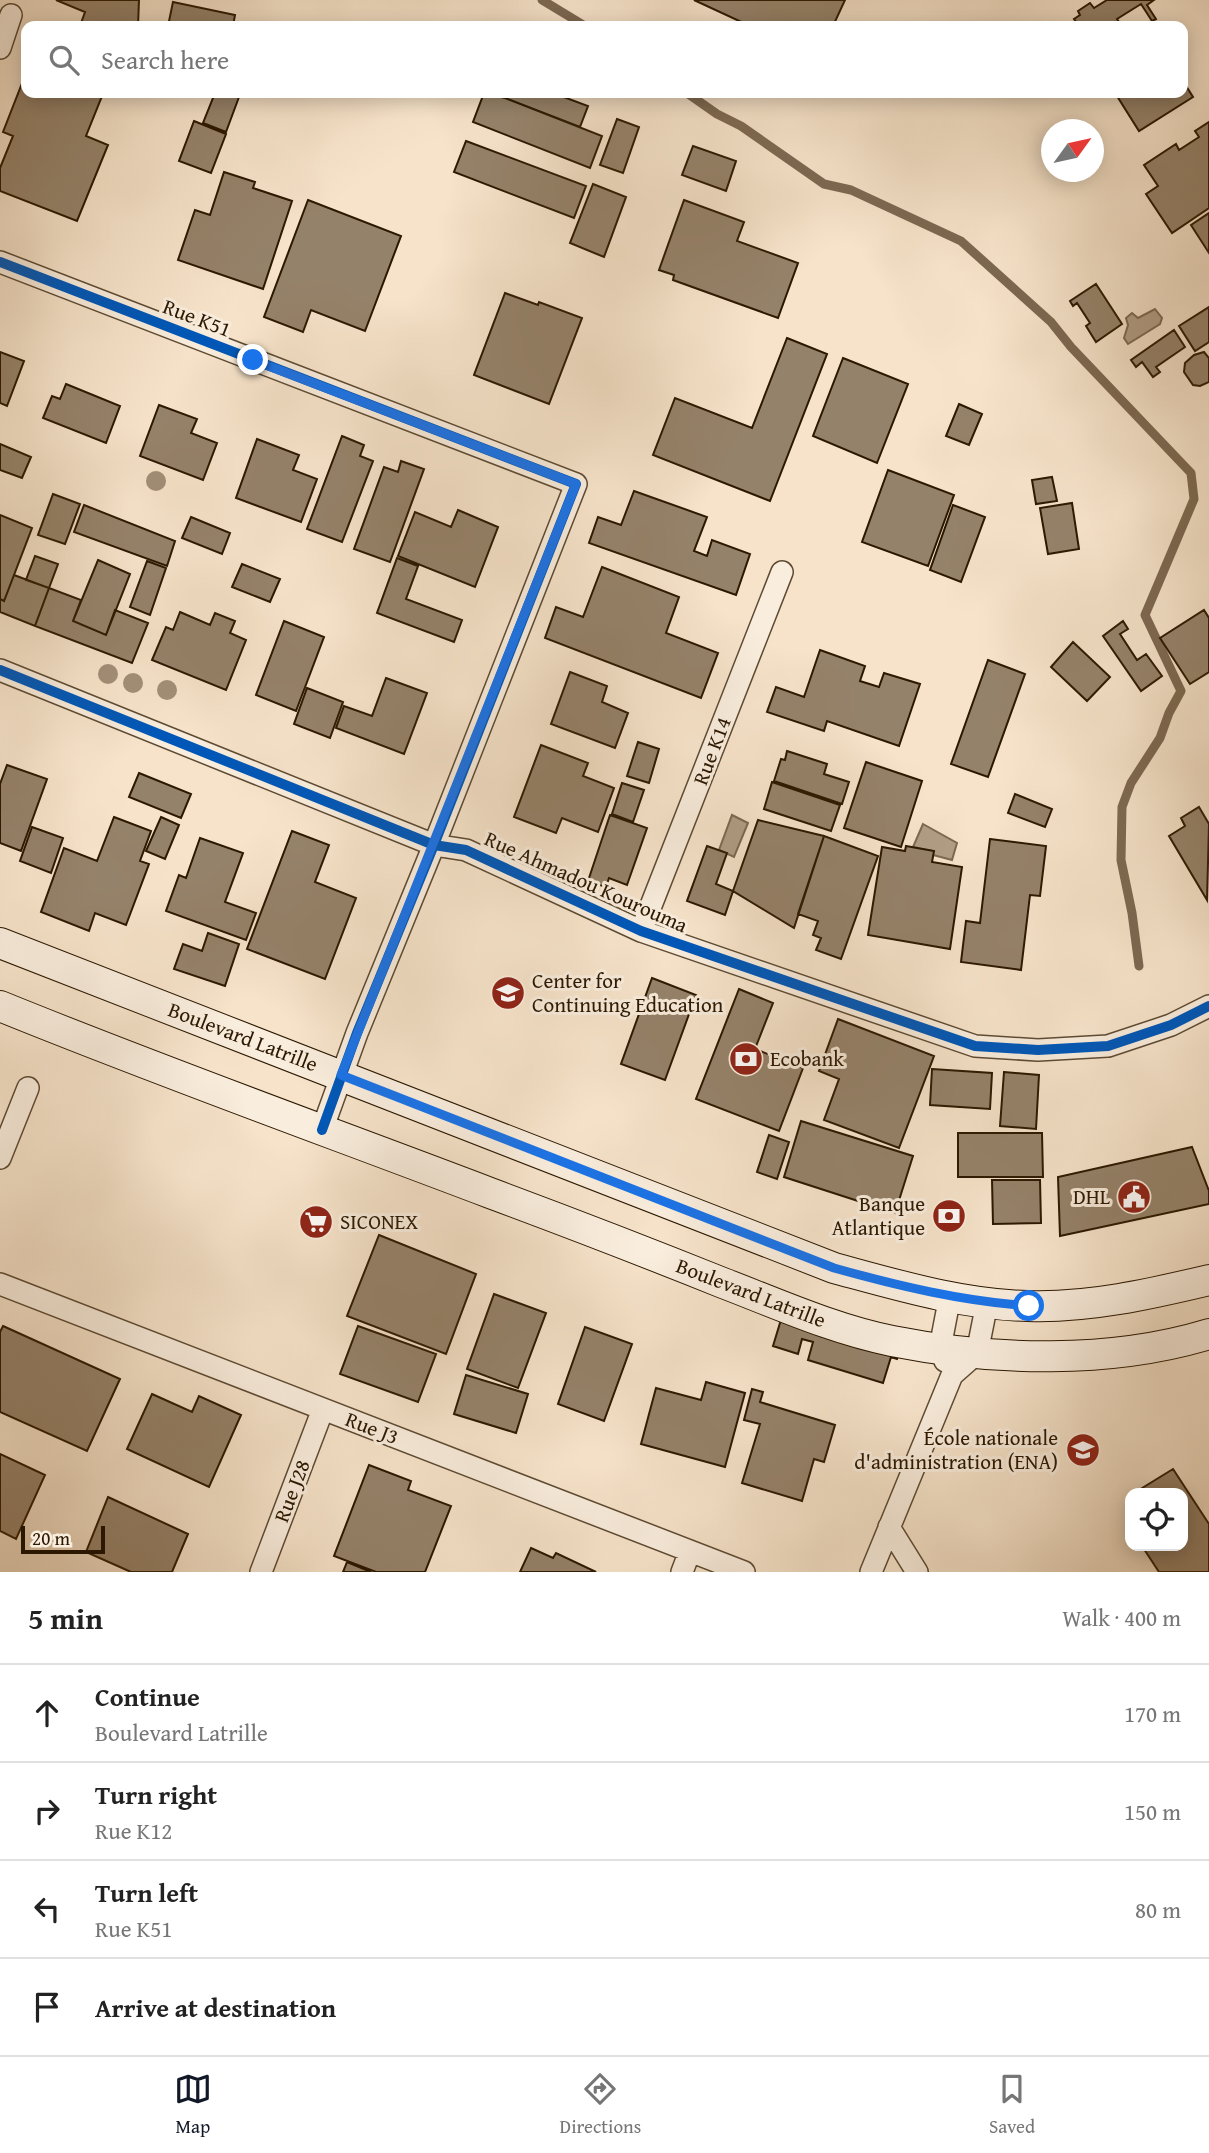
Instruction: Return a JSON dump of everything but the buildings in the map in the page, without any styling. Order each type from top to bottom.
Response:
[{"type":"main road","name":"Boulevard Latrille","points":[[0,943],[834,1268],[901,1287],[987,1303],[1029,1306],[1101,1301],[1149,1294],[1209,1280]]},
{"type":"main road","name":"Boulevard Latrille","points":[[0,1006],[828,1324],[891,1340],[978,1353],[1030,1357],[1124,1351],[1209,1334]]},
{"type":"street","points":[[0,48],[11,15]]},
{"type":"street","name":"Rue K51","points":[[0,262],[576,484],[434,845]]},
{"type":"street","name":"Rue K14","points":[[641,931],[782,572]]},
{"type":"street","name":"Rue Ahmadou Kourouma","points":[[0,670],[434,845],[466,850],[641,931],[975,1046],[1038,1050],[1108,1046],[1171,1025],[1209,1006]]},
{"type":"street","points":[[322,1129],[341,1075],[434,845]]},
{"type":"street","points":[[0,1158],[28,1088]]},
{"type":"street","name":"Rue J3","points":[[0,1284],[744,1572]]},
{"type":"street","points":[[950,1296],[940,1348],[952,1375]]},
{"type":"street","points":[[872,1572],[952,1375],[978,1353],[987,1303]]},
{"type":"street","name":"Rue J28","points":[[261,1572],[323,1409]]},
{"type":"street","points":[[889,1527],[917,1572]]},
{"type":"street","points":[[682,1572],[690,1551]]},
{"type":"shaded area","points":[[1155,309],[1162,318],[1160,324],[1128,344],[1124,338],[1128,325],[1126,318],[1132,313],[1138,318]]},
{"type":"shaded area","points":[[732,815],[748,823],[734,857],[719,850]]},
{"type":"shaded area","points":[[923,824],[957,843],[952,860],[933,855],[933,851],[913,847]]},
{"type":"waterway","points":[[542,0],[577,21]]},
{"type":"waterway","points":[[694,98],[741,126],[824,184],[851,190],[961,241],[1051,322],[1071,347],[1191,473],[1194,499],[1145,615],[1181,691],[1160,738],[1131,783],[1122,807],[1121,860],[1139,966]]},
{"type":"cycle path","points":[[0,262],[576,484],[357,1033],[322,1130]]},
{"type":"cycle path","points":[[0,670],[434,845],[466,850],[641,931],[975,1046],[1038,1050],[1108,1046],[1171,1025],[1209,1006]]},
{"type":"place","name":"Center for Continuing Education","points":[[508,993]]},
{"type":"place","name":"Ecobank","points":[[746,1059]]},
{"type":"place","name":"DHL","points":[[1134,1197]]},
{"type":"place","name":"Banque Atlantique","points":[[949,1216]]},
{"type":"place","name":"SICONEX","points":[[316,1222]]},
{"type":"place","name":"École nationale d'administration (ENA)","points":[[1083,1450]]},
{"type":"route","points":[[253,360],[576,484],[341,1075],[834,1268],[901,1287],[987,1303],[1029,1306]]}]
